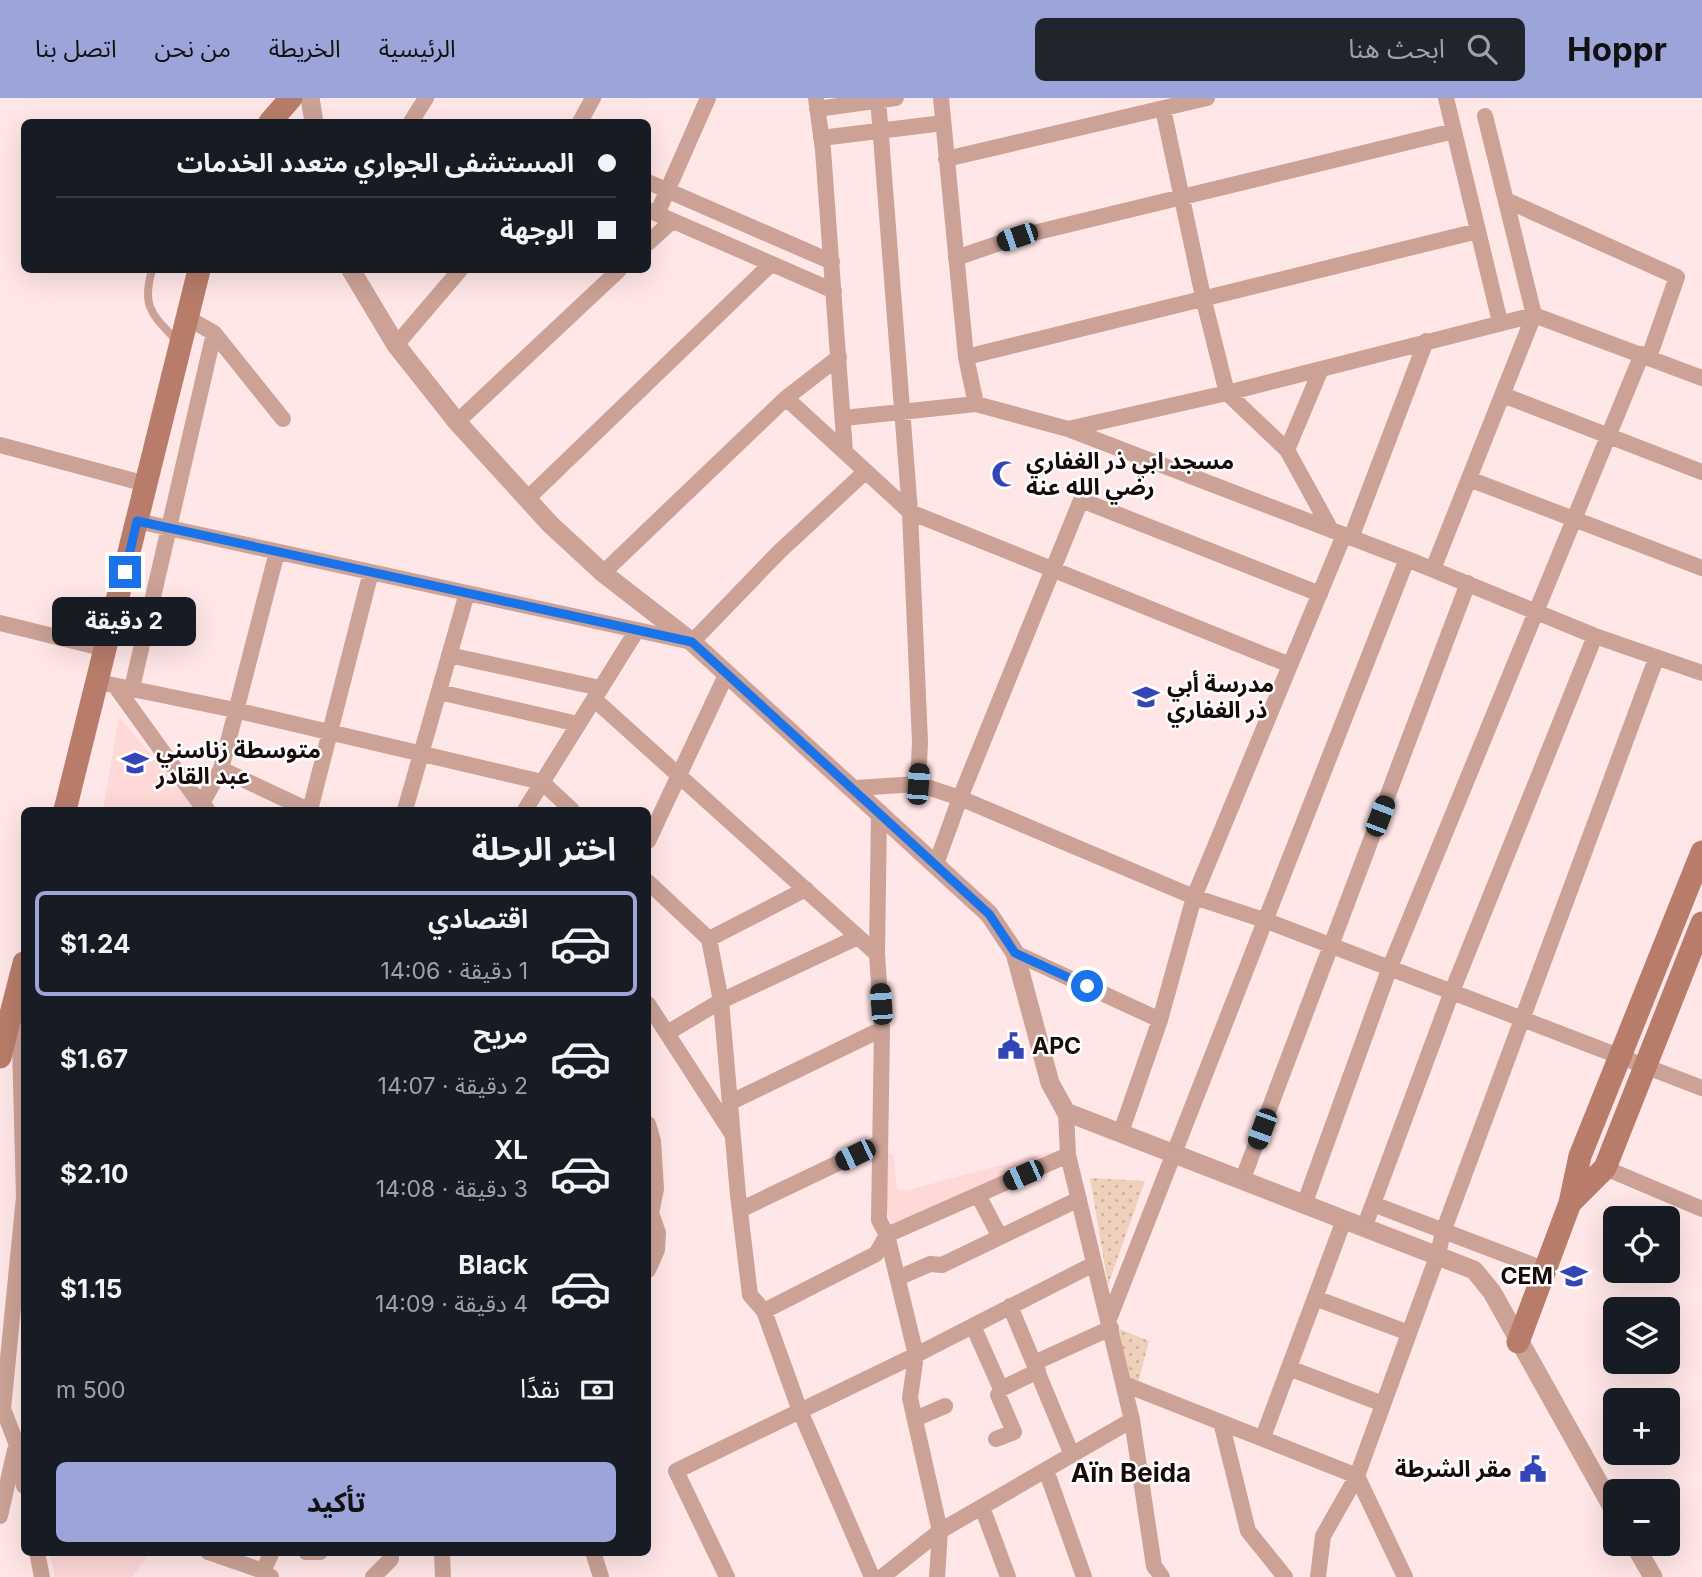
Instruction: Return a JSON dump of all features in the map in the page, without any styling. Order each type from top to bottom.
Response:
[{"type":"main road","points":[[276,119],[290,98]]},
{"type":"main road","points":[[66,807],[115,686],[106,649],[198,273]]},
{"type":"main road","points":[[1518,1342],[1570,1203],[1580,1156],[1702,852]]},
{"type":"main road","points":[[1570,1203],[1605,1168],[1646,1066],[1696,958],[1702,923]]},
{"type":"main road","points":[[0,1057],[21,978]]},
{"type":"street","points":[[310,98],[314,119]]},
{"type":"street","points":[[413,119],[426,98]]},
{"type":"street","points":[[574,98],[587,110]]},
{"type":"street","points":[[651,235],[708,98]]},
{"type":"street","points":[[845,452],[832,262],[817,103],[896,98]]},
{"type":"street","points":[[941,98],[966,357],[976,404]]},
{"type":"street","points":[[946,159],[1208,98]]},
{"type":"street","points":[[1446,98],[1500,322]]},
{"type":"street","points":[[878,99],[910,512],[920,742],[918,784]]},
{"type":"street","points":[[1163,109],[1203,298],[1227,393],[1287,450],[1342,534]]},
{"type":"street","points":[[1433,569],[1534,315],[1485,116]]},
{"type":"street","points":[[821,138],[943,123]]},
{"type":"street","points":[[956,258],[1017,237],[1454,131]]},
{"type":"street","points":[[651,183],[832,262]]},
{"type":"street","points":[[1304,1205],[1390,967],[1609,435],[1678,277],[1506,200]]},
{"type":"street","points":[[659,215],[834,291]]},
{"type":"street","points":[[966,357],[1478,231]]},
{"type":"street","points":[[527,499],[771,264]]},
{"type":"street","points":[[353,273],[396,345],[457,422],[527,499],[603,572],[692,642],[855,788],[989,914],[1015,953],[1050,1083],[1066,1112],[1068,1155],[1132,1420],[1154,1566],[1162,1577]]},
{"type":"street","points":[[396,345],[457,273]]},
{"type":"street","points":[[457,422],[616,273]]},
{"type":"street","points":[[1068,429],[1227,393],[1534,315],[1702,378]]},
{"type":"street","points":[[186,317],[214,333],[283,419]]},
{"type":"street","points":[[115,686],[171,530],[214,333]]},
{"type":"street","points":[[1121,1132],[1160,1020],[1194,897],[1320,594],[1342,534],[1426,341]]},
{"type":"street","points":[[603,572],[786,398],[839,357]]},
{"type":"street","points":[[1287,450],[1321,369]]},
{"type":"street","points":[[1503,395],[1702,472]]},
{"type":"street","points":[[786,398],[910,512],[1290,665]]},
{"type":"street","points":[[844,418],[976,404],[1068,429],[1433,569],[1595,636],[1702,673]]},
{"type":"street","points":[[0,445],[146,484]]},
{"type":"street","points":[[692,642],[779,552],[866,471]]},
{"type":"street","points":[[1469,478],[1574,521],[1702,568]]},
{"type":"street","points":[[936,864],[960,798],[1081,500],[1320,594]]},
{"type":"street","points":[[137,521],[692,642]]},
{"type":"street","points":[[205,807],[221,769],[277,552]]},
{"type":"street","points":[[996,1439],[1014,1432],[998,1395],[1001,1389],[1110,1324],[1172,1155],[1267,921],[1407,559]]},
{"type":"street","points":[[310,807],[332,733],[371,572]]},
{"type":"street","points":[[1242,1181],[1468,583]]},
{"type":"street","points":[[406,807],[467,593]]},
{"type":"street","points":[[0,623],[106,649]]},
{"type":"street","points":[[527,807],[637,630]]},
{"type":"street","points":[[1364,1228],[1451,994],[1595,636]]},
{"type":"street","points":[[449,655],[597,693],[679,774],[877,954]]},
{"type":"street","points":[[1318,1577],[1323,1536],[1357,1476],[1438,1254],[1443,1232],[1656,659]]},
{"type":"street","points":[[651,835],[727,673]]},
{"type":"street","points":[[115,686],[235,710],[542,782],[569,807]]},
{"type":"street","points":[[115,686],[205,807]]},
{"type":"street","points":[[439,692],[578,724]]},
{"type":"street","points":[[221,769],[303,807]]},
{"type":"street","points":[[855,788],[918,784],[960,798],[1194,897],[1390,967],[1451,994],[1702,1088]]},
{"type":"street","points":[[878,811],[877,954],[882,1029],[878,1144],[879,1220],[887,1235],[916,1355],[911,1398],[940,1531],[937,1577]]},
{"type":"street","points":[[651,885],[709,939],[721,1001],[750,1294],[764,1311],[800,1411],[872,1577]]},
{"type":"street","points":[[709,939],[806,890]]},
{"type":"street","points":[[667,1033],[721,1001],[858,937]]},
{"type":"street","points":[[1665,946],[1696,958]]},
{"type":"street","points":[[1015,953],[1160,1020]]},
{"type":"street","points":[[651,1009],[733,1135]]},
{"type":"street","points":[[731,1102],[882,1029]]},
{"type":"street","points":[[1066,1112],[1121,1132],[1172,1155],[1463,1263],[1484,1280],[1603,1490]]},
{"type":"street","points":[[651,1134],[656,1189],[651,1213],[657,1233],[657,1250],[651,1263]]},
{"type":"street","points":[[740,1210],[878,1144]]},
{"type":"street","points":[[764,1311],[876,1254],[887,1235],[1068,1155]]},
{"type":"street","points":[[1605,1168],[1702,1209]]},
{"type":"street","points":[[978,1195],[1000,1237]]},
{"type":"street","points":[[898,1278],[930,1264],[942,1265],[1079,1199]]},
{"type":"street","points":[[1373,1204],[1546,1269]]},
{"type":"street","points":[[1263,1437],[1344,1220]]},
{"type":"street","points":[[1,1508],[21,1438],[1,1409],[21,1225]]},
{"type":"street","points":[[727,1577],[676,1471],[916,1355],[1094,1264]]},
{"type":"street","points":[[1315,1298],[1409,1333]]},
{"type":"street","points":[[1010,1306],[1072,1455]]},
{"type":"street","points":[[973,1326],[1001,1389]]},
{"type":"street","points":[[1289,1368],[1383,1404]]},
{"type":"street","points":[[1124,1384],[1357,1476],[1405,1577]]},
{"type":"street","points":[[915,1419],[945,1406]]},
{"type":"street","points":[[882,1577],[902,1570],[940,1531],[1132,1420]]},
{"type":"street","points":[[1221,1422],[1248,1531],[1285,1577]]},
{"type":"street","points":[[1046,1470],[1084,1577]]},
{"type":"street","points":[[982,1507],[1008,1577]]},
{"type":"street","points":[[38,1556],[42,1577]]},
{"type":"street","points":[[219,1556],[267,1574],[271,1556]]},
{"type":"street","points":[[373,1577],[391,1556]]},
{"type":"street","points":[[442,1556],[443,1577]]},
{"type":"street","points":[[594,1556],[601,1577]]},
{"type":"street","points":[[1641,1556],[1653,1577]]},
{"type":"lane","points":[[151,273],[146,289],[148,305],[180,344]]},
{"type":"shaded area","name":"متوسطة زناسني عبد القادر","points":[[119,717],[195,807],[104,807]]},
{"type":"shaded area","points":[[1053,1151],[1055,1157],[893,1229],[883,1198],[884,1154],[893,1154],[897,1189],[908,1190]]},
{"type":"shaded area","points":[[1090,1178],[1145,1181],[1108,1285]]},
{"type":"shaded area","points":[[1117,1328],[1149,1341],[1138,1383],[1128,1380]]},
{"type":"shaded area","points":[[51,1556],[147,1556],[132,1577],[55,1577]]},
{"type":"place","name":"مسجد ابي ذر الغفاري رضي الله عنه","points":[[1005,474]]},
{"type":"place","name":"مدرسة أبي ذر الغفاري","points":[[1146,697]]},
{"type":"place","name":"متوسطة زناسني عبد القادر","points":[[135,763]]},
{"type":"place","name":"APC","points":[[1011,1046]]},
{"type":"place","name":"CEM","points":[[1574,1276]]},
{"type":"place","name":"مقر الشرطة","points":[[1533,1469]]},
{"type":"district","name":"Aïn Beida","points":[[1131,1473]]},
{"type":"route","points":[[125,572],[137,521],[692,642],[855,788],[989,914],[1015,953],[1087,986]]}]
